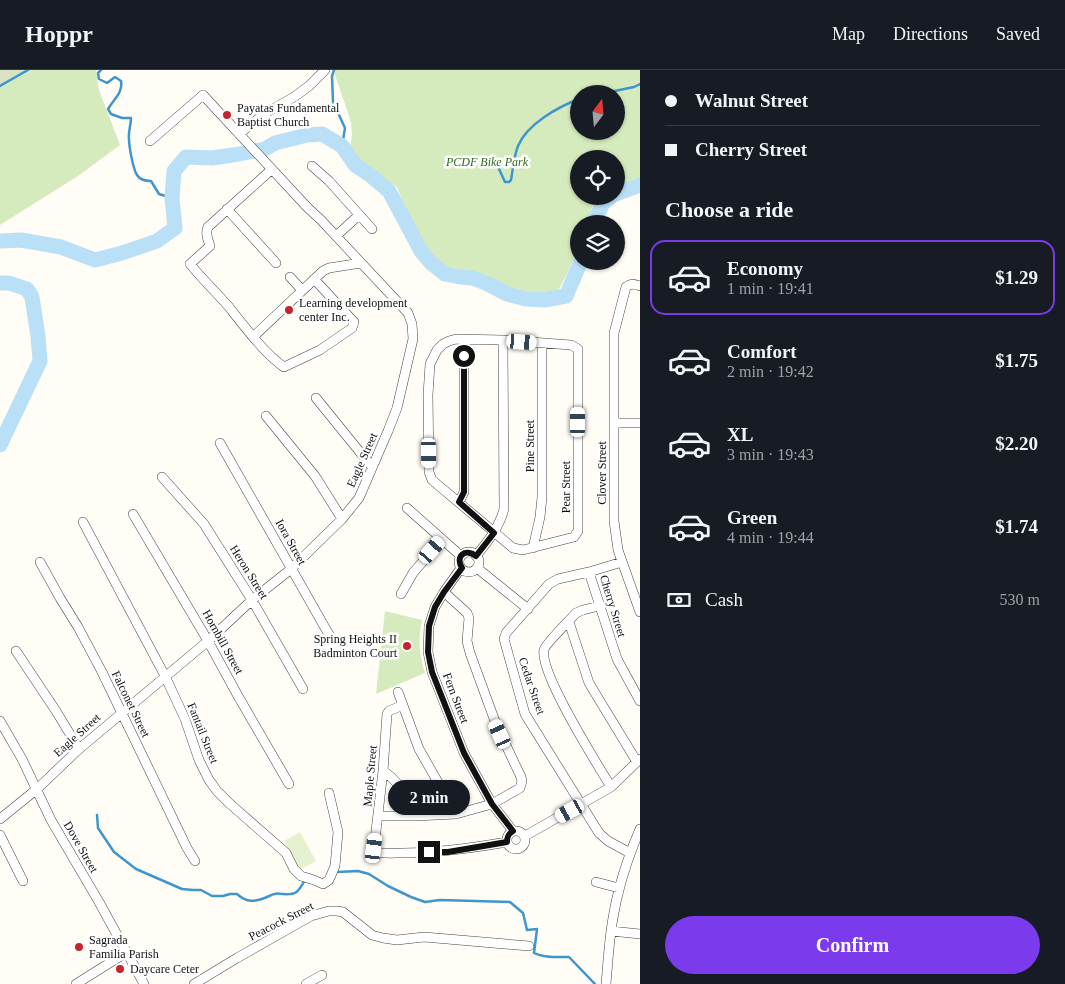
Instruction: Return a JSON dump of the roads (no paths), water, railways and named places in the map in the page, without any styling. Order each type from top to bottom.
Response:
[{"type":"street","points":[[239,134],[264,114],[309,86],[325,70]]},
{"type":"street","name":"Eagle Street","points":[[0,819],[37,789],[79,749],[208,641],[252,600],[291,568],[342,519],[359,498],[388,431],[397,408],[414,339],[412,324],[408,314],[203,95],[150,141]]},
{"type":"street","points":[[312,166],[329,181],[372,229]]},
{"type":"street","points":[[272,169],[207,228],[210,246],[190,264],[253,337],[284,367],[320,350],[352,328],[354,322],[314,279]]},
{"type":"street","points":[[228,210],[276,263]]},
{"type":"street","points":[[336,236],[359,215]]},
{"type":"street","points":[[253,337],[323,271],[329,268],[361,262]]},
{"type":"street","points":[[290,277],[302,290]]},
{"type":"street","name":"Clover Street","points":[[639,608],[616,542],[614,521],[614,333],[626,287],[630,284],[640,286]]},
{"type":"street","points":[[459,502],[464,492],[464,339],[542,343]]},
{"type":"street","name":"Pear Street","points":[[464,339],[449,341],[443,344],[436,350],[430,364],[428,380],[430,475],[434,482],[517,550],[572,538],[577,533],[578,350],[571,345],[542,343]]},
{"type":"street","points":[[476,556],[494,533],[502,516],[504,503],[503,340]]},
{"type":"street","name":"Pine Street","points":[[533,548],[540,517],[542,497],[542,343]]},
{"type":"street","points":[[316,398],[372,467]]},
{"type":"street","points":[[266,416],[315,476],[342,519]]},
{"type":"street","points":[[614,423],[640,423]]},
{"type":"street","name":"Iora Street","points":[[220,443],[340,654]]},
{"type":"street","name":"Heron Street","points":[[162,477],[204,524],[252,600],[303,689]]},
{"type":"street","points":[[407,508],[461,556]]},
{"type":"street","name":"Hornbill Street","points":[[133,514],[289,784]]},
{"type":"street","name":"Fantail Street","points":[[83,522],[166,676],[185,720],[199,760],[209,780],[217,791],[286,852],[294,868],[301,876],[323,884],[329,880],[335,866],[338,832],[329,794]]},
{"type":"street","points":[[401,594],[413,572],[442,539]]},
{"type":"street","points":[[464,553],[473,553],[476,556],[479,564],[474,571],[465,571],[459,565],[459,560],[464,553]]},
{"type":"street","name":"Falconet Street","points":[[40,562],[78,627],[194,861]]},
{"type":"street","name":"Cedar Street","points":[[622,562],[553,581],[506,633],[504,639],[525,714],[599,833],[608,841],[630,853]]},
{"type":"street","name":"Fern Street","points":[[462,568],[435,607],[429,626],[428,652],[432,672],[464,753],[492,804],[513,831]]},
{"type":"street","points":[[477,568],[528,609]]},
{"type":"street","name":"Cherry Street","points":[[589,572],[617,659],[640,700]]},
{"type":"street","points":[[378,816],[456,814],[492,804],[520,788],[522,781],[496,724],[470,653],[467,642],[469,618],[467,613],[444,592]]},
{"type":"street","points":[[599,606],[576,613],[546,646],[544,654],[549,676],[560,699],[611,786]]},
{"type":"street","points":[[524,836],[611,786],[638,760],[590,683],[569,622]]},
{"type":"street","points":[[16,651],[79,749]]},
{"type":"street","points":[[398,692],[419,749],[456,814]]},
{"type":"street","name":"Maple Street","points":[[403,705],[389,711],[387,714],[383,771],[374,848],[376,852],[381,854],[448,852],[507,842]]},
{"type":"street","name":"Dove Street","points":[[0,721],[22,759],[51,820],[144,984]]},
{"type":"street","points":[[383,771],[396,781],[416,816]]},
{"type":"street","points":[[606,984],[612,919],[619,888],[640,829]]},
{"type":"street","points":[[513,831],[522,832],[524,836],[526,840],[521,848],[513,849],[507,842],[509,834],[513,831]]},
{"type":"street","points":[[0,835],[23,881]]},
{"type":"street","points":[[596,882],[619,888]]},
{"type":"street","name":"Peacock Street","points":[[194,984],[311,916],[329,911],[343,912],[372,935],[383,938],[397,940],[424,937],[529,946]]},
{"type":"street","points":[[611,931],[640,934]]},
{"type":"street","points":[[76,984],[127,952]]},
{"type":"street","points":[[306,984],[322,975]]},
{"type":"waterway","points":[[0,86],[28,70]]},
{"type":"waterway","points":[[101,70],[98,73],[99,79],[107,83],[115,77],[121,81],[121,89],[108,109],[111,114],[122,118],[131,118],[129,142],[138,177],[151,181],[159,194],[172,198]]},
{"type":"waterway","points":[[334,70],[332,76],[333,102],[345,128],[342,146]]},
{"type":"waterway","points":[[625,89],[640,84]]},
{"type":"waterway","points":[[493,156],[505,182],[509,182],[518,146],[528,130],[544,117],[570,103]]},
{"type":"waterway","points":[[0,241],[21,240],[61,247],[95,260],[122,253],[157,241],[175,228],[172,198],[174,171],[186,157],[212,158],[233,155],[265,149],[275,143],[307,135],[322,134],[342,146],[355,165],[389,191],[421,251],[431,263],[445,274],[472,278],[507,294],[526,299],[544,300],[566,296],[577,270]]},
{"type":"waterway","points":[[625,191],[640,185]]},
{"type":"waterway","points":[[597,215],[602,205]]},
{"type":"waterway","points":[[0,283],[9,283],[27,289],[32,297],[40,361],[0,445]]},
{"type":"waterway","points":[[97,815],[98,828],[114,852],[136,869],[182,889],[201,890],[212,896],[237,894],[244,899],[255,901],[276,894],[294,893],[299,890],[305,880]]},
{"type":"waterway","points":[[337,872],[358,871],[369,874],[388,886],[425,902],[440,900],[510,902],[523,913],[527,930],[537,929],[534,953],[538,955],[569,957],[595,984]]},
{"type":"place","name":"Payatas Fundamental Baptist Church","points":[[227,115]]},
{"type":"place","name":"Learning development center Inc.","points":[[289,310]]},
{"type":"place","name":"Spring Heights II Badminton Court","points":[[407,646]]},
{"type":"place","name":"Sagrada Familia Parish","points":[[79,947]]},
{"type":"place","name":"Daycare Ceter","points":[[120,969]]},
{"type":"park label","name":"PCDF Bike Park","points":[[487,162]]}]
